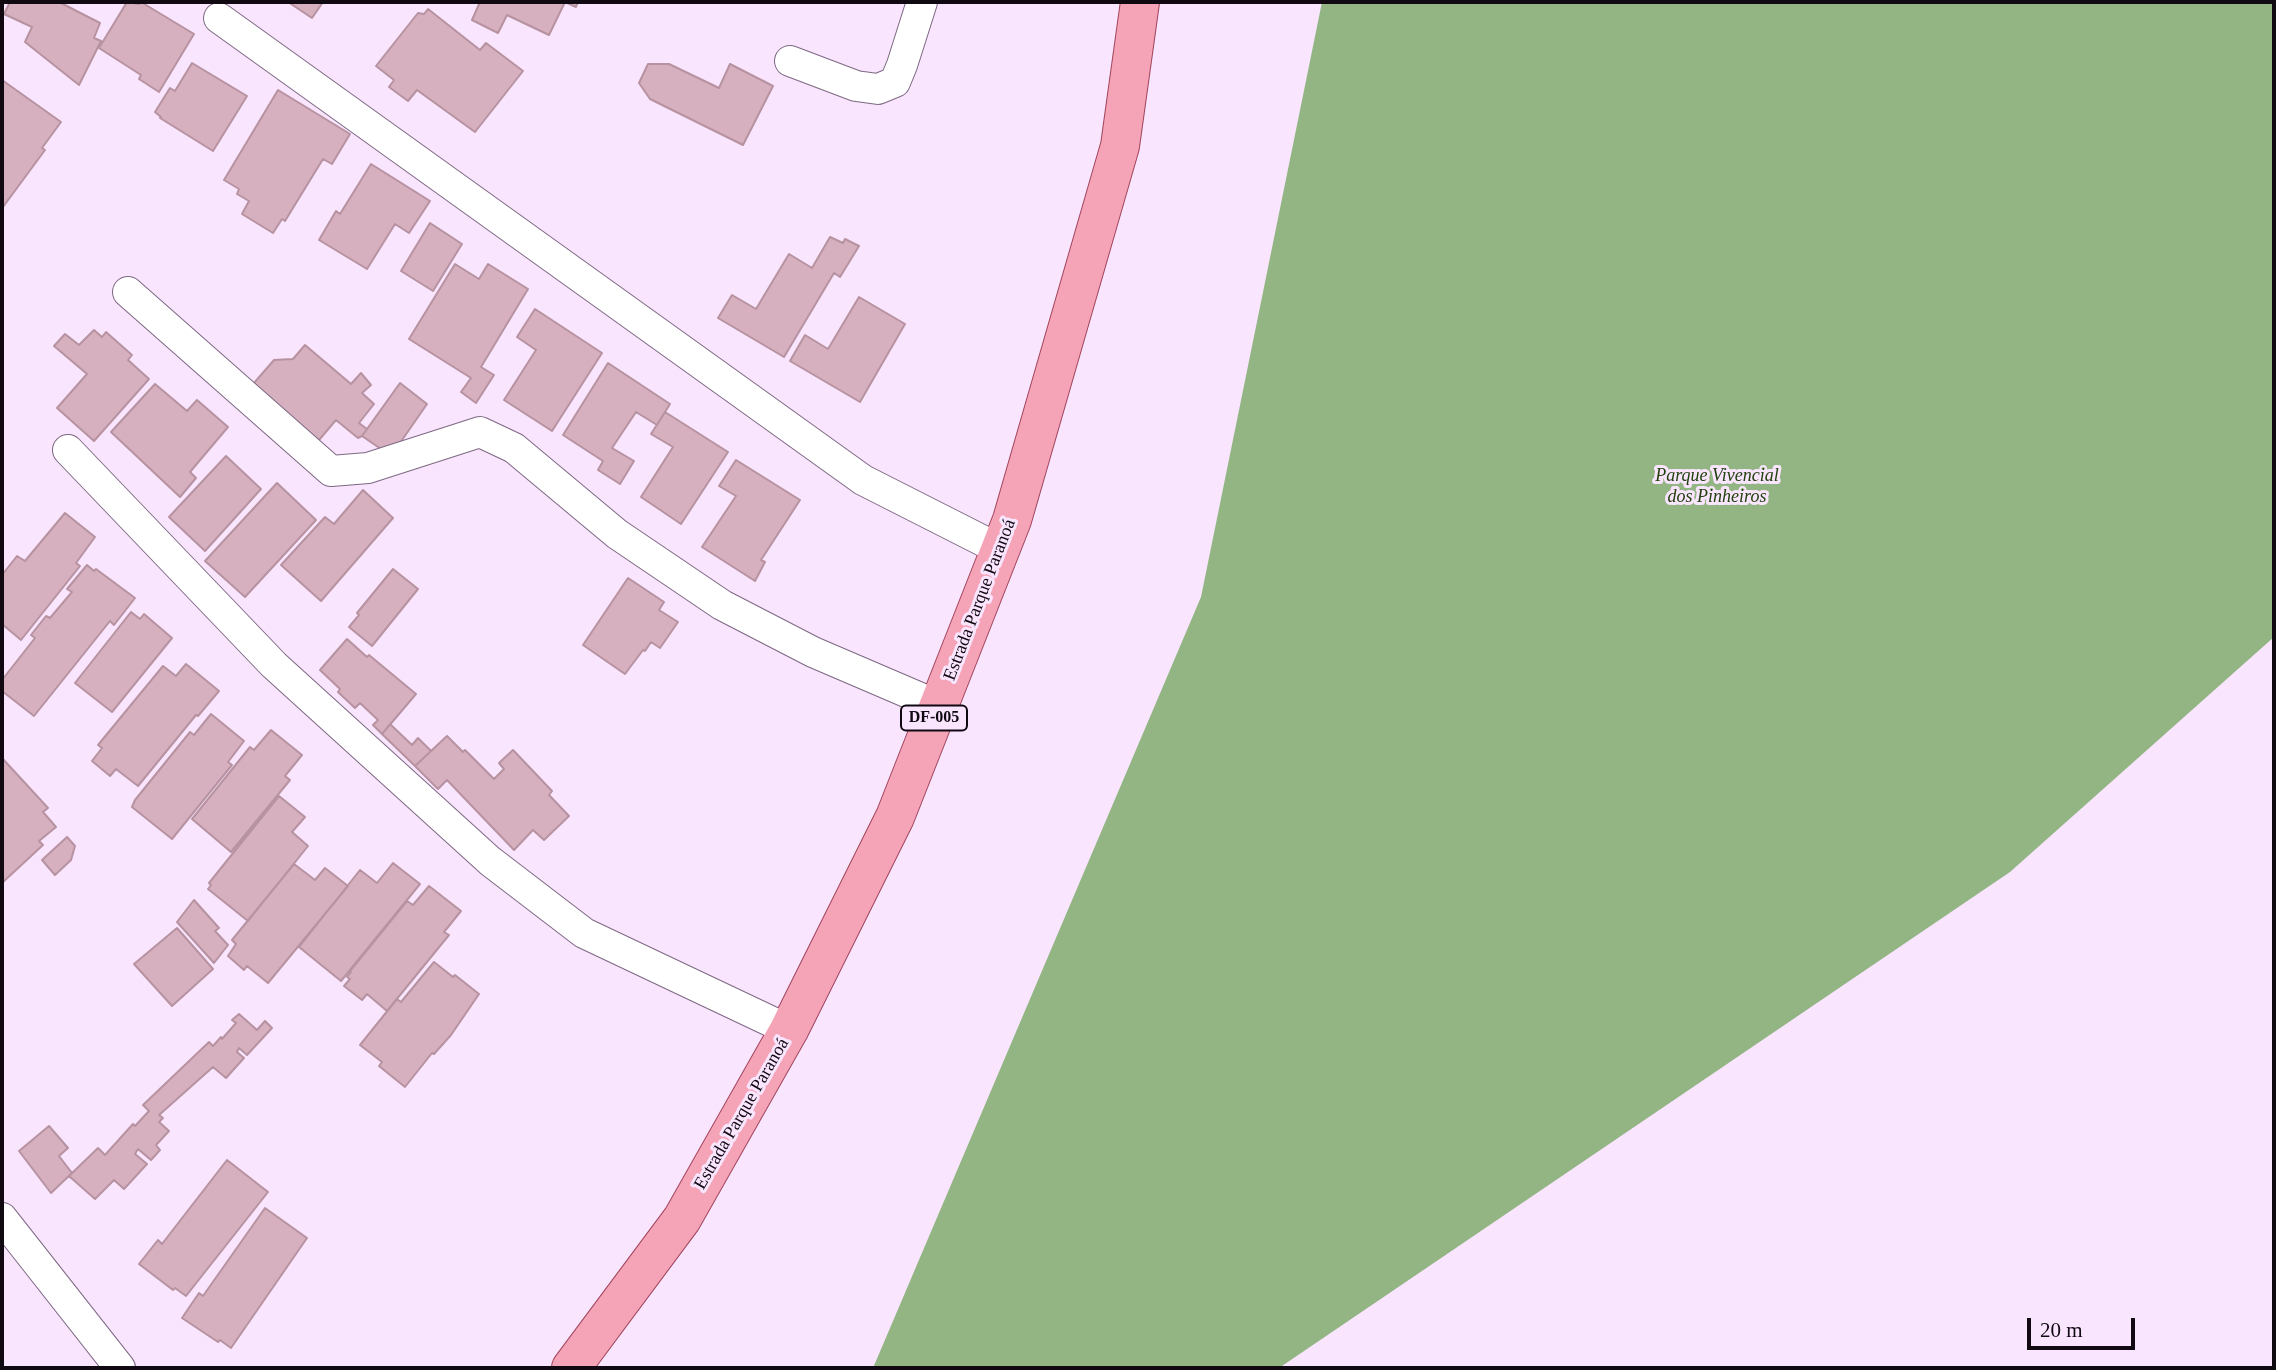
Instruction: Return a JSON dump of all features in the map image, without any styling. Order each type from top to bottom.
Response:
[{"type":"main road","name":"Estrada Parque Paranoá","points":[[571,1368],[682,1219],[789,1030],[895,817],[1012,520],[1120,146],[1140,2]]},
{"type":"street","points":[[790,61],[856,86],[878,89],[895,82],[922,2]]},
{"type":"street","points":[[219,18],[863,480],[1001,550]]},
{"type":"street","points":[[128,292],[331,471],[368,468],[480,432],[514,447],[617,534],[722,605],[813,652],[939,706]]},
{"type":"street","points":[[68,450],[274,665],[490,861],[584,933],[789,1030]]},
{"type":"street","points":[[2,1219],[120,1368]]},
{"type":"green space","name":"Parque Vivencial dos Pinheiros","points":[[1322,2],[2274,2],[2274,637],[2010,872],[1279,1368],[873,1368],[1201,597]]},
{"type":"building","points":[[10,2],[59,2],[100,23],[94,38],[101,41],[79,85],[25,42],[32,27],[4,14]]},
{"type":"building","points":[[127,2],[141,2],[194,34],[159,92],[139,79],[141,75],[99,48]]},
{"type":"building","points":[[288,2],[323,2],[312,18]]},
{"type":"building","points":[[480,2],[565,2],[549,35],[507,15],[498,33],[472,20]]},
{"type":"building","points":[[565,2],[578,2],[576,7]]},
{"type":"building","points":[[428,9],[480,50],[486,43],[523,71],[475,132],[417,90],[408,101],[389,87],[394,80],[376,66],[418,13],[424,14]]},
{"type":"building","points":[[192,63],[247,96],[213,151],[160,118],[155,112],[170,88],[175,91]]},
{"type":"building","points":[[648,64],[669,64],[719,88],[730,64],[773,86],[743,145],[650,99],[639,83]]},
{"type":"building","points":[[2,80],[61,122],[42,148],[45,150],[3,207]]},
{"type":"building","points":[[278,90],[350,134],[332,164],[323,159],[285,221],[282,219],[273,233],[242,214],[249,201],[237,194],[239,189],[224,180]]},
{"type":"building","points":[[371,164],[430,201],[409,233],[395,224],[367,269],[319,240],[336,211],[340,214]]},
{"type":"building","points":[[430,223],[462,244],[433,291],[401,271]]},
{"type":"building","points":[[830,237],[843,243],[845,239],[859,246],[840,277],[834,273],[784,357],[718,318],[732,295],[756,309],[789,254],[812,268]]},
{"type":"building","points":[[455,264],[479,279],[488,264],[528,289],[481,367],[494,375],[476,403],[461,392],[471,378],[409,339]]},
{"type":"building","points":[[859,297],[905,324],[860,402],[790,361],[805,335],[828,349]]},
{"type":"building","points":[[535,309],[602,353],[552,431],[504,400],[536,350],[517,337]]},
{"type":"building","points":[[94,330],[102,337],[106,332],[132,355],[128,360],[149,379],[94,441],[57,408],[87,374],[54,346],[65,334],[79,345]]},
{"type":"building","points":[[305,345],[351,384],[361,373],[371,385],[362,393],[374,404],[359,423],[367,429],[362,436],[358,438],[336,420],[308,453],[254,383],[274,360],[293,359]]},
{"type":"building","points":[[608,363],[670,404],[657,425],[636,412],[612,448],[634,461],[620,484],[598,470],[603,461],[563,435]]},
{"type":"building","points":[[400,383],[427,404],[391,456],[362,436]]},
{"type":"building","points":[[155,384],[187,411],[197,400],[228,427],[190,472],[196,478],[180,497],[111,432]]},
{"type":"building","points":[[665,412],[728,452],[681,524],[641,497],[673,447],[651,434]]},
{"type":"building","points":[[226,456],[261,489],[205,551],[169,517]]},
{"type":"building","points":[[736,460],[800,500],[761,560],[765,562],[755,581],[702,547],[736,496],[719,486]]},
{"type":"building","points":[[277,483],[316,520],[245,597],[205,561]]},
{"type":"building","points":[[363,490],[393,518],[321,601],[281,565],[325,517],[334,524]]},
{"type":"building","points":[[65,513],[95,537],[76,563],[80,566],[21,640],[2,624],[2,575],[17,556],[25,561]]},
{"type":"building","points":[[87,565],[135,598],[114,625],[110,621],[34,716],[2,691],[2,680],[35,638],[31,635],[46,616],[50,618],[72,592],[67,589]]},
{"type":"building","points":[[393,569],[418,589],[372,646],[349,627]]},
{"type":"building","points":[[628,578],[664,602],[659,610],[678,622],[660,648],[651,642],[625,674],[583,645]]},
{"type":"building","points":[[131,612],[140,619],[144,614],[172,638],[112,712],[75,683]]},
{"type":"building","points":[[347,639],[416,694],[382,734],[373,725],[378,720],[360,703],[355,708],[320,670]]},
{"type":"building","points":[[186,664],[219,691],[138,786],[116,769],[110,776],[92,761],[102,748],[98,745],[163,666],[176,676]]},
{"type":"building","points":[[211,714],[244,741],[228,762],[232,765],[172,839],[132,807],[190,732],[194,735]]},
{"type":"building","points":[[390,724],[412,745],[418,738],[431,751],[415,766],[382,734]]},
{"type":"building","points":[[271,730],[302,755],[285,776],[290,780],[231,852],[192,819],[250,747],[254,750]]},
{"type":"building","points":[[447,736],[494,779],[504,769],[499,763],[513,750],[552,791],[549,795],[569,816],[544,840],[533,830],[514,850],[447,780],[438,789],[415,766]]},
{"type":"building","points":[[2,758],[48,808],[43,812],[56,827],[39,841],[43,845],[2,883]]},
{"type":"building","points":[[279,796],[305,817],[292,832],[308,846],[248,921],[208,889],[211,885],[209,883]]},
{"type":"building","points":[[67,837],[75,846],[71,860],[55,875],[42,860]]},
{"type":"building","points":[[393,863],[420,884],[341,981],[299,947],[360,870],[377,883]]},
{"type":"building","points":[[294,864],[315,880],[325,868],[348,886],[268,983],[247,966],[244,970],[228,956],[236,944],[232,940]]},
{"type":"building","points":[[429,886],[461,911],[444,932],[449,935],[387,1011],[367,994],[362,1000],[344,986],[350,979],[347,977],[350,971],[407,901],[413,905]]},
{"type":"building","points":[[194,900],[219,928],[215,931],[228,945],[214,963],[177,922]]},
{"type":"building","points":[[177,928],[213,969],[172,1006],[134,964]]},
{"type":"building","points":[[434,962],[479,994],[451,1035],[434,1054],[432,1053],[405,1087],[379,1066],[382,1062],[360,1045],[397,999],[401,1002]]},
{"type":"building","points":[[239,1014],[257,1030],[265,1021],[272,1028],[247,1055],[239,1048],[237,1052],[244,1058],[226,1078],[213,1067],[159,1115],[163,1118],[159,1122],[169,1131],[156,1145],[160,1150],[151,1160],[138,1149],[135,1154],[147,1164],[124,1189],[114,1180],[95,1199],[69,1176],[98,1148],[105,1155],[133,1124],[135,1126],[149,1111],[143,1105],[209,1042],[213,1046],[221,1037],[222,1039],[236,1023],[232,1020]]},
{"type":"building","points":[[49,1126],[68,1148],[59,1156],[72,1173],[51,1193],[19,1151]]},
{"type":"building","points":[[227,1160],[268,1192],[186,1296],[175,1288],[173,1290],[139,1264],[158,1240],[162,1244]]},
{"type":"building","points":[[265,1208],[307,1238],[231,1348],[182,1318],[199,1293],[203,1296]]}]
